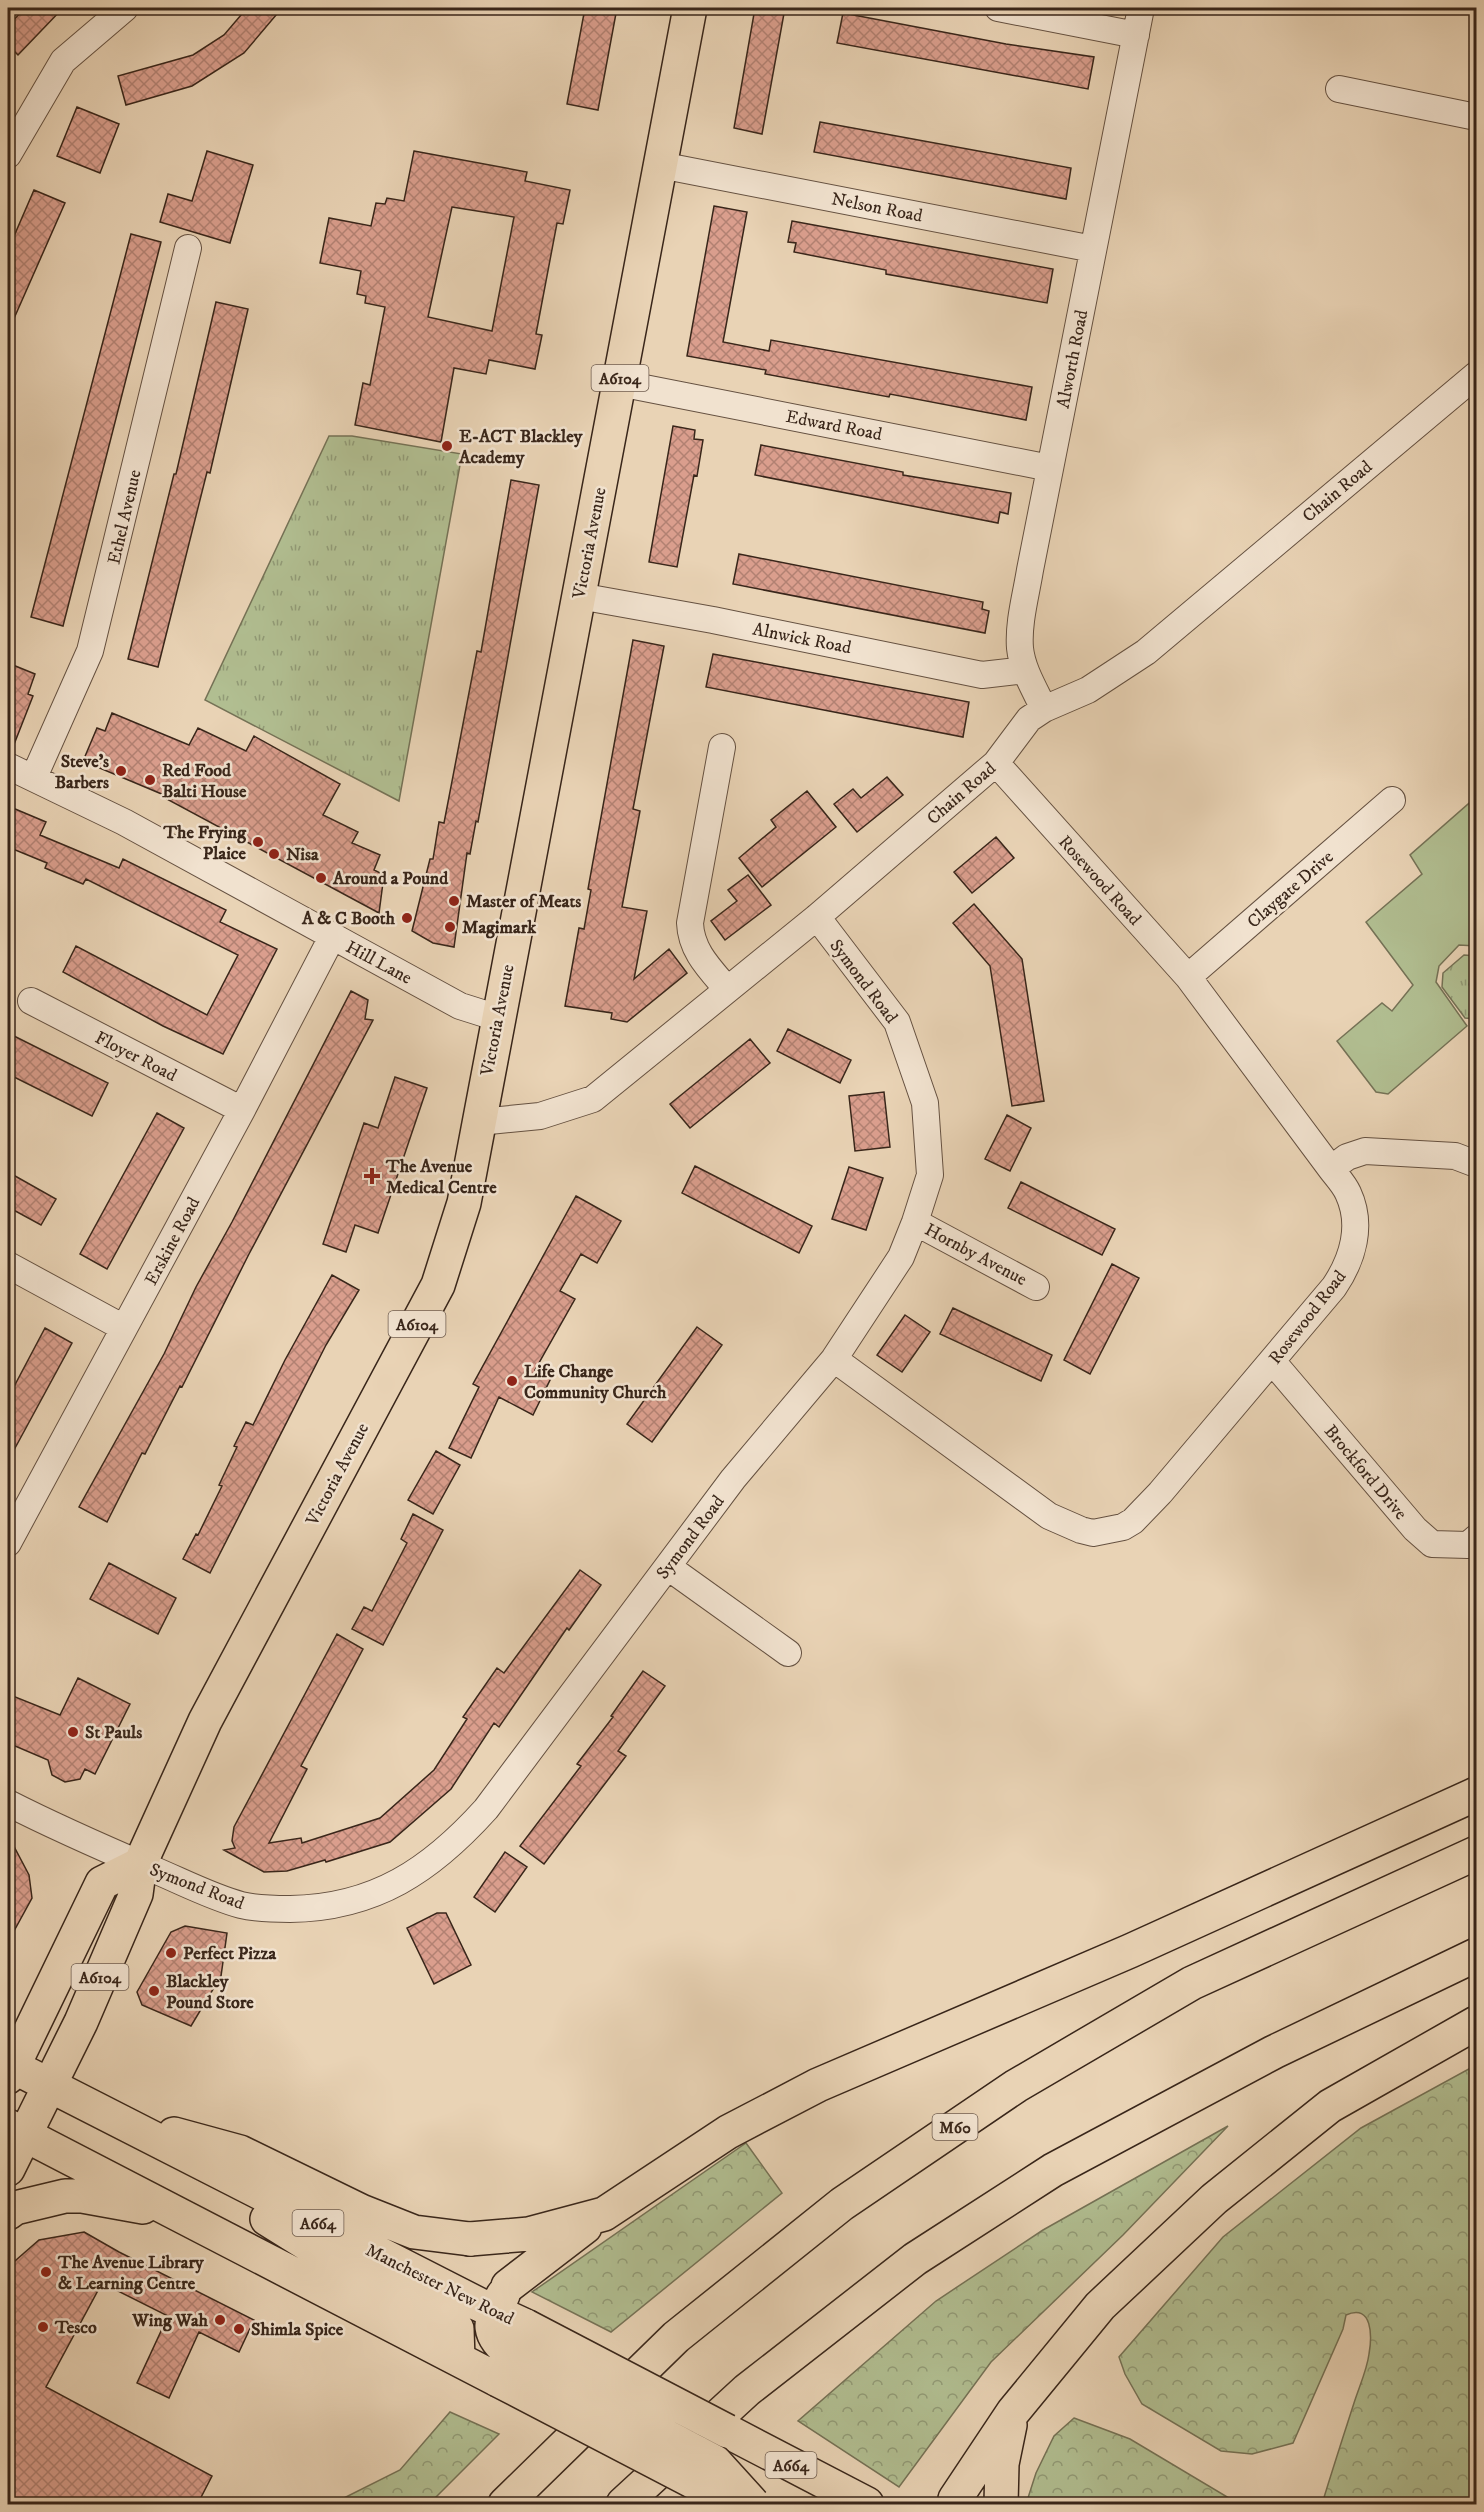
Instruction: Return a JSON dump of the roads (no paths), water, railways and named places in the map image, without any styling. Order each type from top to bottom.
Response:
[{"type":"main road","name":"Victoria Avenue","points":[[44,2097],[136,1894],[140,1864],[205,1721],[438,1285],[464,1203],[690,8]]},
{"type":"main road","points":[[753,2505],[715,2462],[512,2354],[497,2342],[493,2334],[501,2299],[604,2214],[728,2132],[818,2085],[1119,1955],[1470,1797]]},
{"type":"main road","name":"M60","points":[[505,2505],[676,2337],[842,2204],[1016,2086],[1192,1983],[1476,1853]]},
{"type":"main road","name":"A6104","points":[[9,2069],[102,1883],[140,1864]]},
{"type":"main road","points":[[623,2505],[747,2390],[925,2253],[1064,2165],[1274,2052],[1476,1955]]},
{"type":"main road","points":[[954,2502],[1013,2412],[1100,2306],[1214,2199],[1330,2106],[1476,2023]]},
{"type":"main road","name":"Manchester New Road","points":[[9,2069],[44,2097],[111,2117],[236,2181],[501,2299]]},
{"type":"main road","name":"A6104","points":[[8,2169],[16,2131],[44,2097]]},
{"type":"main road","points":[[111,2117],[240,2152],[361,2211],[414,2232],[470,2239],[529,2234],[604,2214]]},
{"type":"main road","name":"Manchester New Road","points":[[16,2131],[181,2214],[458,2360],[512,2354],[861,2502]]},
{"type":"main road","points":[[236,2181],[254,2211],[374,2284],[443,2319],[457,2329],[458,2360]]},
{"type":"main road","points":[[8,2213],[15,2208],[32,2203],[65,2196],[81,2196],[181,2214]]},
{"type":"main road","name":"Manchester New Road","points":[[512,2354],[736,2505]]},
{"type":"main road","points":[[1001,2505],[1002,2464],[1013,2412]]},
{"type":"street","points":[[8,154],[63,61],[125,8]]},
{"type":"street","points":[[998,8],[1136,35]]},
{"type":"street","name":"Alworth Road","points":[[1044,708],[1025,670],[1020,650],[1020,633],[1050,468],[1141,8]]},
{"type":"street","points":[[1339,89],[1476,117]]},
{"type":"street","name":"Nelson Road","points":[[660,165],[1093,249]]},
{"type":"street","name":"Ethel Avenue","points":[[34,777],[90,651],[188,248]]},
{"type":"street","name":"Chain Road","points":[[479,1122],[540,1116],[593,1099],[817,917],[996,763],[1029,719],[1044,708],[1088,690],[1146,652],[1476,375]]},
{"type":"street","name":"Edward Road","points":[[619,383],[1050,468]]},
{"type":"street","name":"Alnwick Road","points":[[579,596],[713,620],[982,675],[1025,670]]},
{"type":"street","points":[[722,747],[690,922],[695,948],[728,989]]},
{"type":"street","name":"Rosewood Road","points":[[834,1359],[1049,1516],[1093,1533],[1111,1531],[1133,1521],[1160,1493],[1334,1287],[1345,1272],[1353,1251],[1356,1234],[1354,1213],[1348,1192],[1188,977],[996,763]]},
{"type":"street","name":"Hill Lane","points":[[8,766],[124,822],[460,1006],[498,1018]]},
{"type":"street","name":"Claygate Drive","points":[[1188,977],[1392,800]]},
{"type":"street","name":"Symond Road","points":[[8,1803],[93,1845],[241,1905],[271,1909],[339,1905],[377,1894],[407,1878],[461,1837],[486,1809],[734,1479],[834,1359],[901,1257],[915,1222],[930,1175],[925,1103],[897,1022],[817,917]]},
{"type":"street","name":"Erskine Road","points":[[9,1537],[242,1110],[332,937]]},
{"type":"street","name":"Floyer Road","points":[[31,1001],[242,1110]]},
{"type":"street","points":[[1331,1169],[1347,1157],[1365,1151],[1455,1156],[1476,1164]]},
{"type":"street","name":"Hornby Avenue","points":[[915,1222],[1036,1287]]},
{"type":"street","points":[[8,1265],[124,1328]]},
{"type":"street","name":"Brockford Drive","points":[[1272,1361],[1415,1529],[1432,1544],[1468,1545],[1476,1538]]},
{"type":"street","points":[[668,1567],[788,1653]]},
{"type":"place","name":"E-ACT Blackley Academy","points":[[447,446]]},
{"type":"place","name":"Steve's Barbers","points":[[121,771]]},
{"type":"place","name":"Red Food Balti House","points":[[150,780]]},
{"type":"place","name":"The Frying Plaice","points":[[258,842]]},
{"type":"place","name":"Nisa","points":[[274,854]]},
{"type":"place","name":"Around a Pound","points":[[321,878]]},
{"type":"place","name":"Master of Meats","points":[[454,901]]},
{"type":"place","name":"A & C Booth","points":[[407,918]]},
{"type":"place","name":"Magimark","points":[[450,927]]},
{"type":"place","name":"The Avenue Medical Centre","points":[[372,1176]]},
{"type":"place","name":"Life Change Community Church","points":[[512,1381]]},
{"type":"place","name":"St Pauls","points":[[73,1732]]},
{"type":"place","name":"Perfect Pizza","points":[[171,1953]]},
{"type":"place","name":"Blackley Pound Store","points":[[154,1991]]},
{"type":"place","name":"The Avenue Library & Learning Centre","points":[[46,2272]]},
{"type":"place","name":"Wing Wah","points":[[220,2320]]},
{"type":"place","name":"Tesco","points":[[43,2327]]},
{"type":"place","name":"Shimla Spice","points":[[239,2329]]}]
